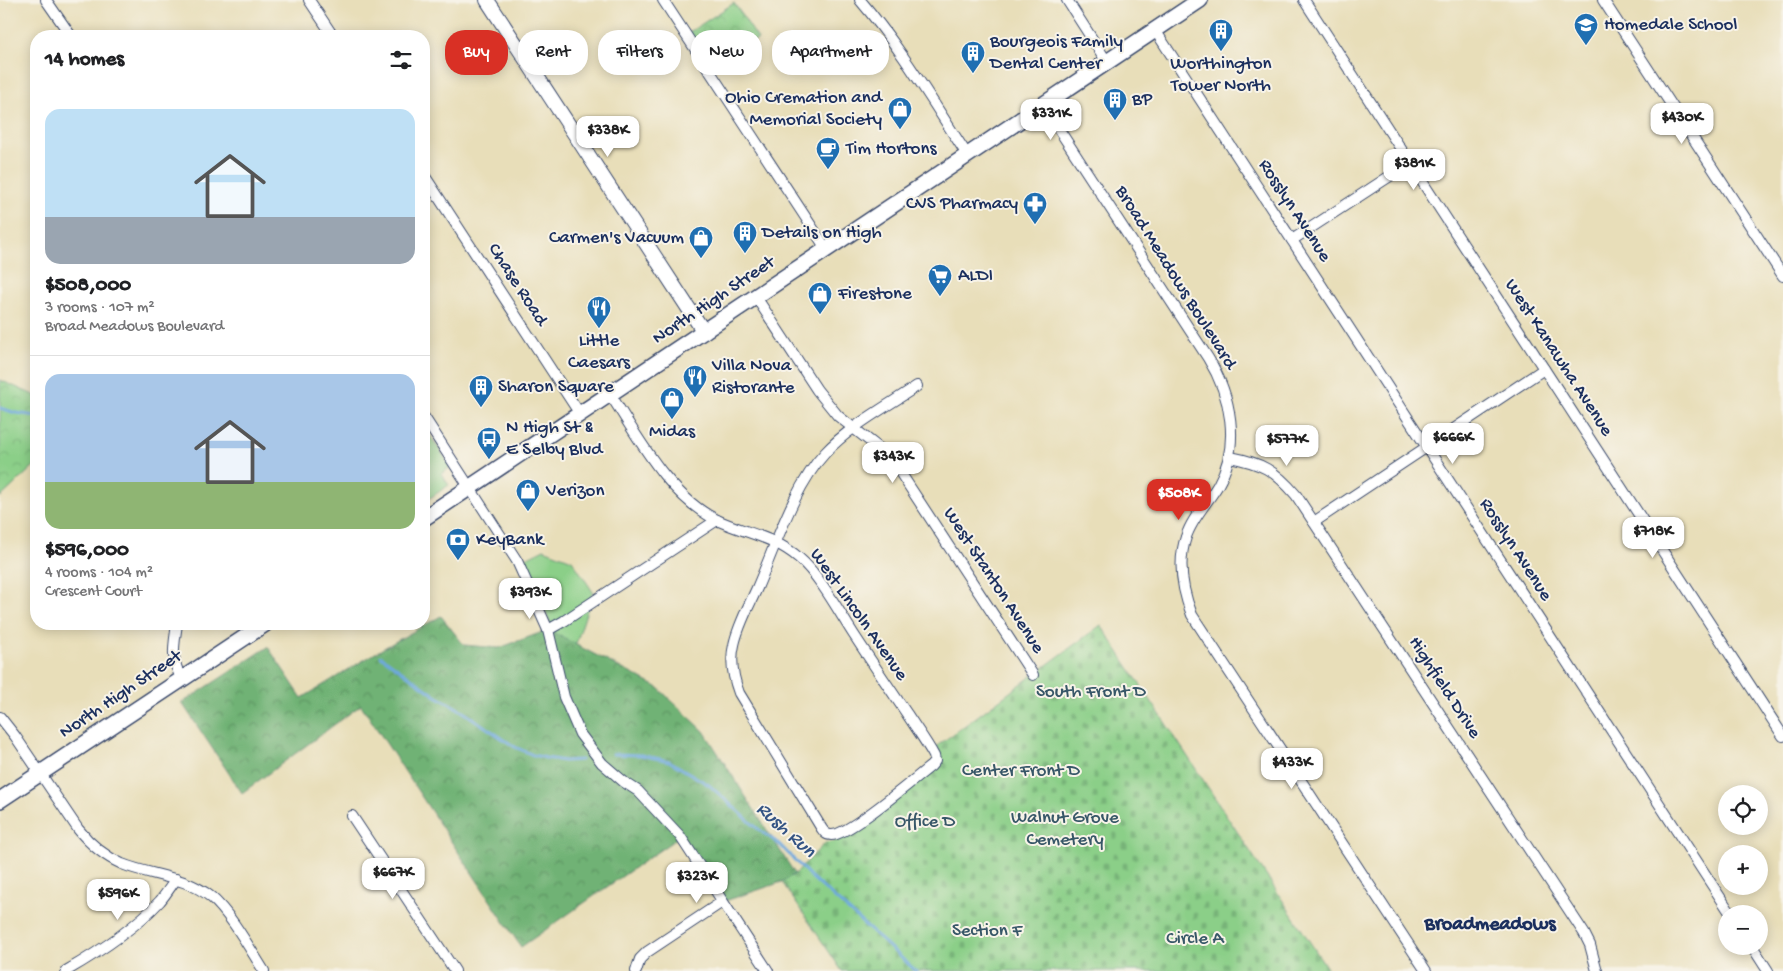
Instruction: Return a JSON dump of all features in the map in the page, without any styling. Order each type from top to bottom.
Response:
[{"type":"main road","points":[[487,0],[704,332]]},
{"type":"main road","name":"North High Street","points":[[430,514],[1200,0]]},
{"type":"main road","name":"North High Street","points":[[0,800],[255,630]]},
{"type":"street","points":[[46,0],[67,30]]},
{"type":"street","points":[[309,0],[329,30]]},
{"type":"street","points":[[663,0],[827,250]]},
{"type":"street","points":[[860,0],[907,62],[968,156]]},
{"type":"street","points":[[1067,0],[1107,62]]},
{"type":"street","name":"West Kanawha Avenue","points":[[1304,0],[1783,736]]},
{"type":"street","points":[[1603,0],[1783,276]]},
{"type":"street","name":"Rosslyn Avenue","points":[[1155,30],[1725,905]]},
{"type":"street","name":"Broad Meadows Boulevard","points":[[1043,105],[1214,368],[1225,394],[1231,436],[1230,457],[1219,482],[1190,528],[1181,556],[1181,577],[1192,614],[1426,971]]},
{"type":"street","points":[[1292,240],[1410,162]]},
{"type":"street","name":"Chase Road","points":[[430,184],[580,414]]},
{"type":"street","name":"West Stanton Avenue","points":[[756,297],[817,390],[838,416],[884,452],[896,466],[1033,674]]},
{"type":"street","points":[[1314,522],[1544,369]]},
{"type":"street","points":[[776,543],[801,486],[815,464],[853,429],[917,386]]},
{"type":"street","name":"West Lincoln Avenue","points":[[610,394],[678,492],[717,520],[776,543],[788,548],[801,560],[813,574],[934,756],[935,760],[931,766],[848,829],[832,836],[822,829],[745,705],[734,680],[732,659],[734,643],[776,543]]},
{"type":"street","points":[[430,427],[514,556],[548,630],[564,697],[580,734],[602,763],[638,792],[680,836],[768,971]]},
{"type":"street","name":"Highfield Drive","points":[[1230,457],[1263,465],[1274,472],[1291,489],[1584,933],[1590,945],[1597,971]]},
{"type":"street","points":[[548,630],[717,520]]},
{"type":"street","points":[[176,630],[173,654],[175,667],[182,679]]},
{"type":"street","points":[[0,718],[15,736],[89,843],[104,855],[122,864],[176,879],[211,897],[226,914],[264,971]]},
{"type":"street","points":[[352,816],[454,971]]},
{"type":"street","points":[[66,971],[112,941],[140,919],[161,900],[176,879]]},
{"type":"street","points":[[636,971],[640,959],[647,952],[722,902]]},
{"type":"street","points":[[1758,955],[1768,971]]},
{"type":"green space","points":[[734,3],[752,30],[693,30]]},
{"type":"green space","points":[[0,380],[30,393],[30,470],[0,496]]},
{"type":"green space","points":[[430,436],[451,467],[441,474],[449,485],[430,498]]},
{"type":"green space","points":[[544,549],[572,560],[593,592],[576,644],[562,652],[524,559]]},
{"type":"green space","points":[[441,616],[464,645],[499,648],[548,630],[657,687],[704,731],[795,874],[782,882],[722,902],[680,836],[521,947],[361,705],[242,793],[182,703],[268,647],[302,698],[416,630],[430,630],[430,622]]},
{"type":"green space","name":"Walnut Grove Cemetery","points":[[1101,625],[1329,971],[842,971],[782,882],[795,874],[825,843],[836,841],[937,767],[942,757],[937,746]]},
{"type":"waterway","name":"Rush Run","points":[[0,408],[30,415]]},
{"type":"waterway","name":"Rush Run","points":[[381,656],[436,696],[459,709],[515,747],[533,755],[546,758],[564,761],[581,760]]},
{"type":"waterway","name":"Rush Run","points":[[613,754],[641,755],[669,761],[709,785],[757,828],[779,844],[811,877],[916,971]]},
{"type":"place","name":"Homedale School","points":[[1586,46]]},
{"type":"place","name":"Worthington Tower North","points":[[1221,52]]},
{"type":"place","name":"Bourgeois Family Dental Center","points":[[973,74]]},
{"type":"place","name":"BP","points":[[1115,121]]},
{"type":"place","name":"Ohio Cremation and Memorial Society","points":[[900,130]]},
{"type":"place","name":"Tim Hortons","points":[[828,170]]},
{"type":"place","name":"CVS Pharmacy","points":[[1035,225]]},
{"type":"place","name":"Details on High","points":[[745,254]]},
{"type":"place","name":"Carmen's Vacuum","points":[[701,259]]},
{"type":"place","name":"ALDI","points":[[940,297]]},
{"type":"place","name":"Firestone","points":[[820,315]]},
{"type":"place","name":"Little Caesars","points":[[599,329]]},
{"type":"place","name":"Villa Nova Ristorante","points":[[695,398]]},
{"type":"place","name":"Sharon Square","points":[[481,408]]},
{"type":"place","name":"Midas","points":[[672,420]]},
{"type":"place","name":"N High St & E Selby Blvd","points":[[489,460]]},
{"type":"place","name":"Verizon","points":[[528,512]]},
{"type":"place","name":"KeyBank","points":[[458,561]]},
{"type":"district","name":"Broadmeadows","points":[[1490,925]]},
{"type":"park label","name":"South Front D","points":[[1091,692]]},
{"type":"park label","name":"Center Front D","points":[[1021,771]]},
{"type":"park label","name":"Office D","points":[[925,822]]},
{"type":"park label","name":"Section F","points":[[987,931]]},
{"type":"park label","name":"Circle A","points":[[1195,939]]}]
